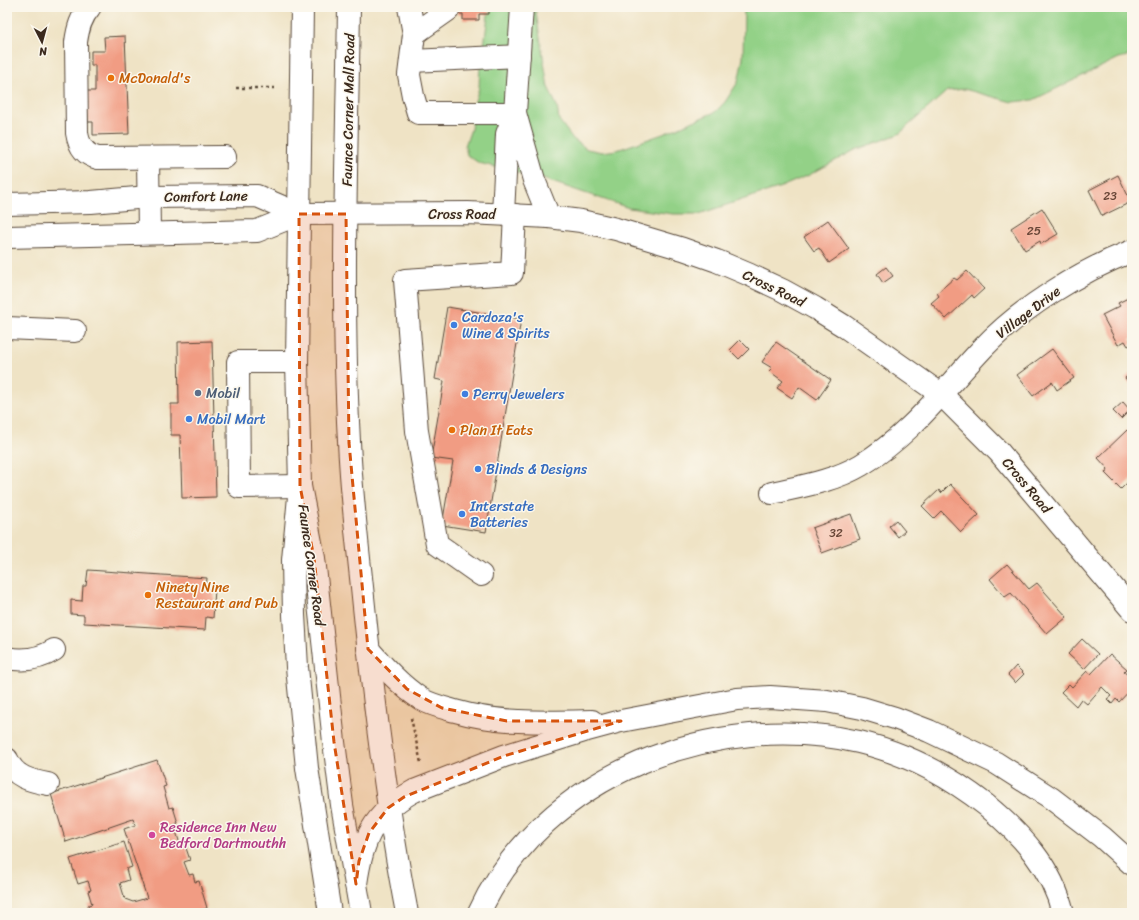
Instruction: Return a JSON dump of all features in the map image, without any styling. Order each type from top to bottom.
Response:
[{"type":"main road","points":[[90,7],[84,14],[81,21],[76,42],[77,133],[78,141],[85,152],[92,157],[98,158],[225,157]]},
{"type":"main road","points":[[7,237],[257,231],[299,214],[302,7]]},
{"type":"main road","name":"Faunce Corner Mall Road","points":[[346,214],[349,7]]},
{"type":"main road","points":[[409,7],[414,34]]},
{"type":"main road","points":[[420,7],[414,34],[409,75],[418,113],[515,112]]},
{"type":"main road","points":[[414,34],[432,7]]},
{"type":"main road","points":[[414,34],[440,7]]},
{"type":"main road","points":[[414,34],[448,10],[448,7]]},
{"type":"main road","points":[[481,575],[437,544],[417,431],[405,280],[512,273],[507,134],[515,112],[521,16]]},
{"type":"main road","points":[[411,61],[519,56]]},
{"type":"main road","points":[[515,112],[534,180],[550,217]]},
{"type":"main road","points":[[148,158],[149,233]]},
{"type":"main road","name":"Comfort Lane","points":[[7,204],[91,202],[148,197],[257,196],[299,214]]},
{"type":"main road","name":"Cross Road","points":[[299,214],[468,213],[550,217],[581,221],[616,229],[697,254],[750,275],[782,290],[844,326],[942,395],[999,452],[1132,610]]},
{"type":"main road","name":"Faunce Corner Road","points":[[299,214],[297,362],[300,486],[314,558],[342,805],[361,913]]},
{"type":"main road","points":[[346,214],[346,345],[349,443],[368,649],[388,808],[407,913]]},
{"type":"main road","name":"Village Drive","points":[[772,493],[841,475],[860,465],[897,440],[942,395],[984,346],[1026,311],[1078,277],[1132,251]]},
{"type":"main road","points":[[7,328],[75,331]]},
{"type":"main road","points":[[297,362],[238,362],[239,487],[300,486],[293,560],[297,667],[308,768],[330,913]]},
{"type":"main road","points":[[368,649],[407,689],[427,702],[442,708],[480,717],[506,721],[621,721]]},
{"type":"main road","points":[[7,658],[37,658],[54,650]]},
{"type":"main road","points":[[356,884],[359,861],[369,833],[388,808],[414,791],[504,756],[621,721],[737,699],[770,697],[827,701],[862,708],[895,718],[929,731],[996,763],[1052,798],[1102,837],[1132,864]]},
{"type":"main road","points":[[479,913],[508,865],[528,841],[547,822],[569,804],[594,787],[618,774],[672,751],[733,737],[752,734],[779,733],[833,738],[872,746],[905,757],[956,784],[992,811],[1028,845],[1043,864],[1054,885],[1063,913]]},
{"type":"main road","points":[[7,759],[15,772],[23,778],[33,782],[48,784]]},
{"type":"path","points":[[236,88],[275,88]]},
{"type":"path","points":[[410,714],[421,763]]},
{"type":"highlighted area","points":[[299,214],[346,214],[349,443],[368,649],[407,689],[442,708],[507,721],[621,721],[504,756],[404,797],[388,808],[369,833],[359,861],[356,884],[334,742],[314,558],[300,486]]},
{"type":"green space","points":[[495,7],[535,7],[548,87],[557,106],[559,120],[573,139],[587,149],[602,152],[617,150],[663,134],[715,112],[725,102],[738,82],[743,58],[744,7],[1132,7],[1132,55],[1119,58],[1033,100],[1012,102],[964,89],[947,91],[899,134],[855,150],[809,175],[781,187],[699,214],[673,214],[629,208],[540,178],[479,163],[467,155],[465,146],[471,129],[474,104],[479,88],[480,61],[484,46],[488,15]]},
{"type":"building","points":[[457,7],[489,7],[489,14],[479,14],[479,20],[463,20],[463,14],[458,14]]},
{"type":"building","name":"McDonald's","points":[[125,36],[129,134],[93,135],[93,122],[88,122],[87,91],[95,91],[95,65],[91,65],[91,51],[105,51],[104,37]]},
{"type":"building","points":[[1118,175],[1131,202],[1102,216],[1089,190]]},
{"type":"building","points":[[1042,208],[1058,234],[1041,244],[1040,241],[1025,250],[1011,228]]},
{"type":"building","points":[[828,220],[849,249],[829,263],[819,248],[814,251],[804,237]]},
{"type":"building","points":[[886,267],[893,276],[883,283],[877,274]]},
{"type":"building","points":[[967,271],[984,289],[974,298],[972,295],[946,319],[931,303],[939,296],[937,293],[954,278],[957,280]]},
{"type":"building","points":[[1132,296],[1132,338],[1130,339],[1132,344],[1128,346],[1125,341],[1118,345],[1102,315],[1120,306],[1118,303]]},
{"type":"building","points":[[447,307],[521,319],[486,532],[442,525],[453,461],[431,458],[444,381],[435,379]]},
{"type":"building","points":[[740,340],[749,349],[739,359],[730,350]]},
{"type":"building","points":[[212,341],[216,497],[182,498],[180,435],[171,435],[171,404],[179,404],[178,342]]},
{"type":"building","points":[[776,342],[831,380],[817,400],[799,387],[792,398],[777,388],[783,381],[769,371],[772,368],[762,362]]},
{"type":"building","points":[[1052,349],[1074,378],[1057,390],[1052,382],[1033,396],[1017,375]]},
{"type":"building","points":[[1132,372],[1132,386],[1125,378]]},
{"type":"building","points":[[1123,402],[1130,410],[1121,419],[1113,411]]},
{"type":"building","points":[[1127,430],[1132,435],[1132,478],[1121,489],[1105,473],[1108,469],[1098,458]]},
{"type":"building","points":[[950,484],[979,515],[961,532],[941,511],[934,518],[922,506],[939,490],[941,493]]},
{"type":"building","points":[[851,514],[860,539],[822,553],[812,528]]},
{"type":"building","points":[[896,520],[905,531],[898,537],[889,526]]},
{"type":"building","points":[[1007,564],[1029,589],[1037,583],[1067,617],[1047,634],[1011,593],[1005,597],[990,579]]},
{"type":"building","name":"Ninety Nine Restaurant and Pub","points":[[88,570],[207,578],[206,589],[215,589],[213,618],[206,617],[205,630],[84,623],[84,615],[71,614],[71,600],[82,601],[83,586],[86,586]]},
{"type":"building","points":[[1082,639],[1098,654],[1084,669],[1068,654]]},
{"type":"building","points":[[1110,654],[1127,669],[1124,672],[1132,678],[1132,688],[1119,702],[1116,699],[1112,704],[1107,699],[1111,696],[1102,687],[1087,704],[1081,699],[1076,706],[1061,692],[1069,684],[1072,687],[1087,671],[1091,674]]},
{"type":"building","points":[[1016,666],[1024,674],[1015,683],[1008,675]]},
{"type":"building","name":"Residence Inn New Bedford Dartmouthh","points":[[157,760],[166,786],[163,787],[169,808],[173,807],[178,823],[174,825],[180,844],[184,842],[190,860],[184,862],[189,875],[193,874],[195,882],[199,881],[207,908],[202,910],[202,913],[90,913],[88,905],[92,904],[88,891],[91,890],[88,881],[78,884],[70,859],[124,842],[132,867],[126,869],[129,880],[120,883],[125,899],[133,902],[147,898],[124,829],[135,825],[133,819],[66,842],[51,794]]},
{"type":"place","name":"McDonald's","points":[[111,78]]},
{"type":"place","name":"Cardoza's Wine & Spirits","points":[[454,325]]},
{"type":"place","name":"Mobil","points":[[198,393]]},
{"type":"place","name":"Perry Jewelers","points":[[465,394]]},
{"type":"place","name":"Mobil Mart","points":[[189,419]]},
{"type":"place","name":"Plan It Eats","points":[[452,430]]},
{"type":"place","name":"Blinds & Designs","points":[[478,469]]},
{"type":"place","name":"Interstate Batteries","points":[[462,514]]},
{"type":"place","name":"Ninety Nine Restaurant and Pub","points":[[148,595]]},
{"type":"place","name":"Residence Inn New Bedford Dartmouthh","points":[[152,835]]}]
